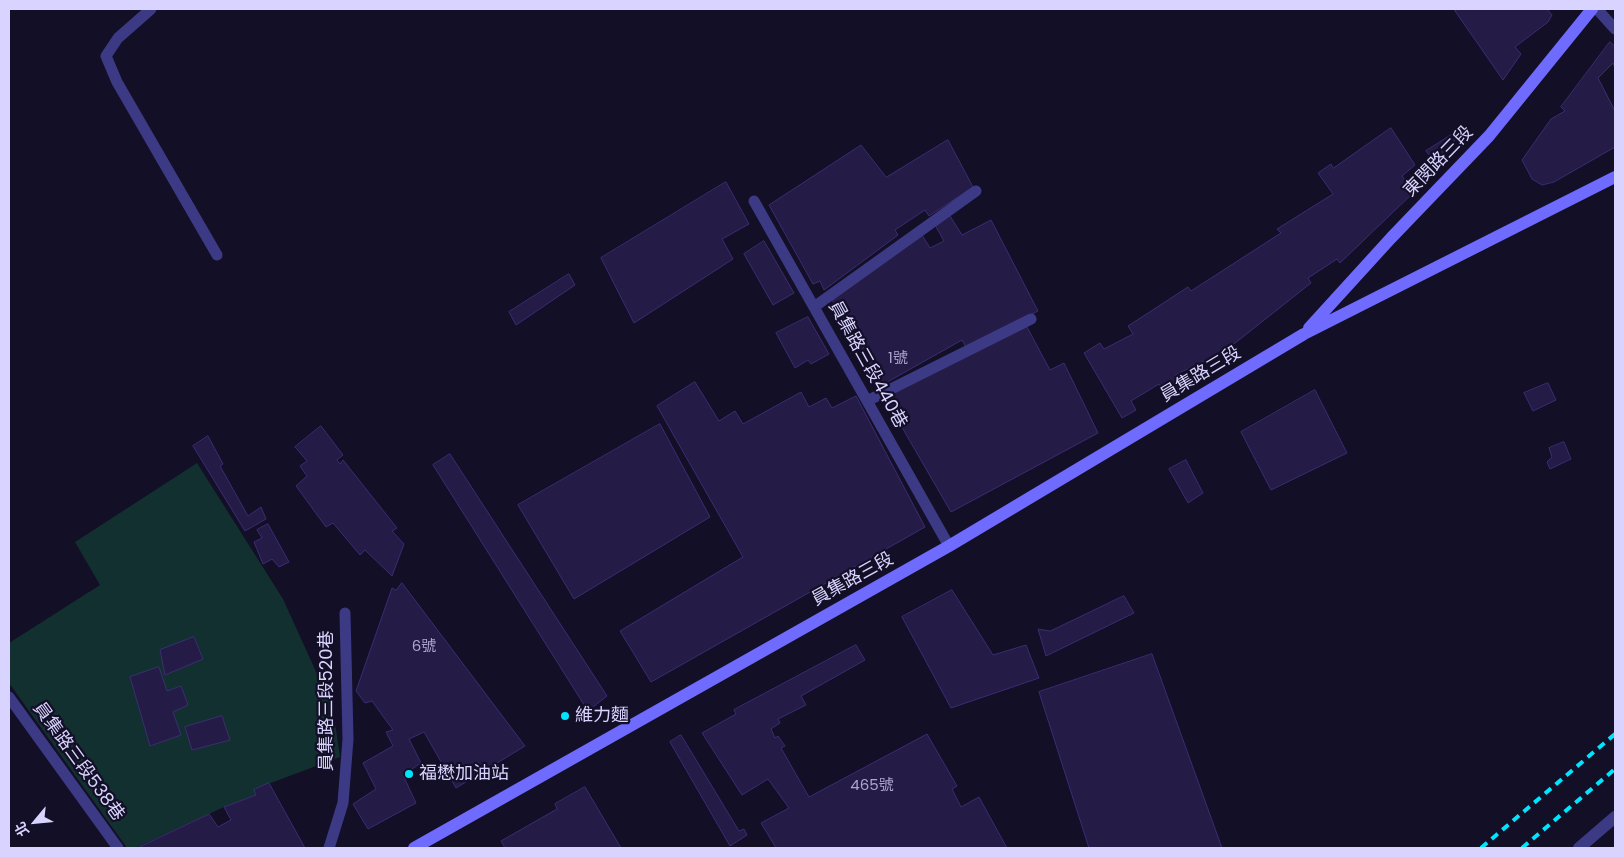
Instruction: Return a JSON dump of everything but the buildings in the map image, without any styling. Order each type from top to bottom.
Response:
[{"type":"main road","name":"東閔路三段","points":[[1304,334],[1391,238],[1489,136],[1592,9]]},
{"type":"main road","points":[[1304,334],[1615,177]]},
{"type":"main road","name":"員集路三段","points":[[414,848],[949,546],[1304,334]]},
{"type":"street","points":[[1579,848],[1615,817]]},
{"type":"lane","points":[[151,9],[118,38],[106,56],[117,82],[217,255]]},
{"type":"lane","points":[[1597,9],[1615,29]]},
{"type":"lane","points":[[814,307],[976,191]]},
{"type":"lane","name":"員集路三段440巷","points":[[754,200],[949,546]]},
{"type":"lane","points":[[867,401],[1031,319]]},
{"type":"lane","name":"員集路三段520巷","points":[[329,848],[343,803],[348,739],[345,612]]},
{"type":"lane","name":"員集路三段538巷","points":[[9,697],[118,848]]},
{"type":"green space","points":[[197,463],[283,599],[333,709],[340,757],[255,789],[256,795],[224,807],[135,848],[127,848],[9,683],[9,643],[100,585],[75,542]]},
{"type":"railway","points":[[1481,848],[1615,734]]},
{"type":"railway","points":[[1522,848],[1615,769]]},
{"type":"place","name":"維力麵","points":[[565,716]]},
{"type":"place","name":"福懋加油站","points":[[409,774]]}]
